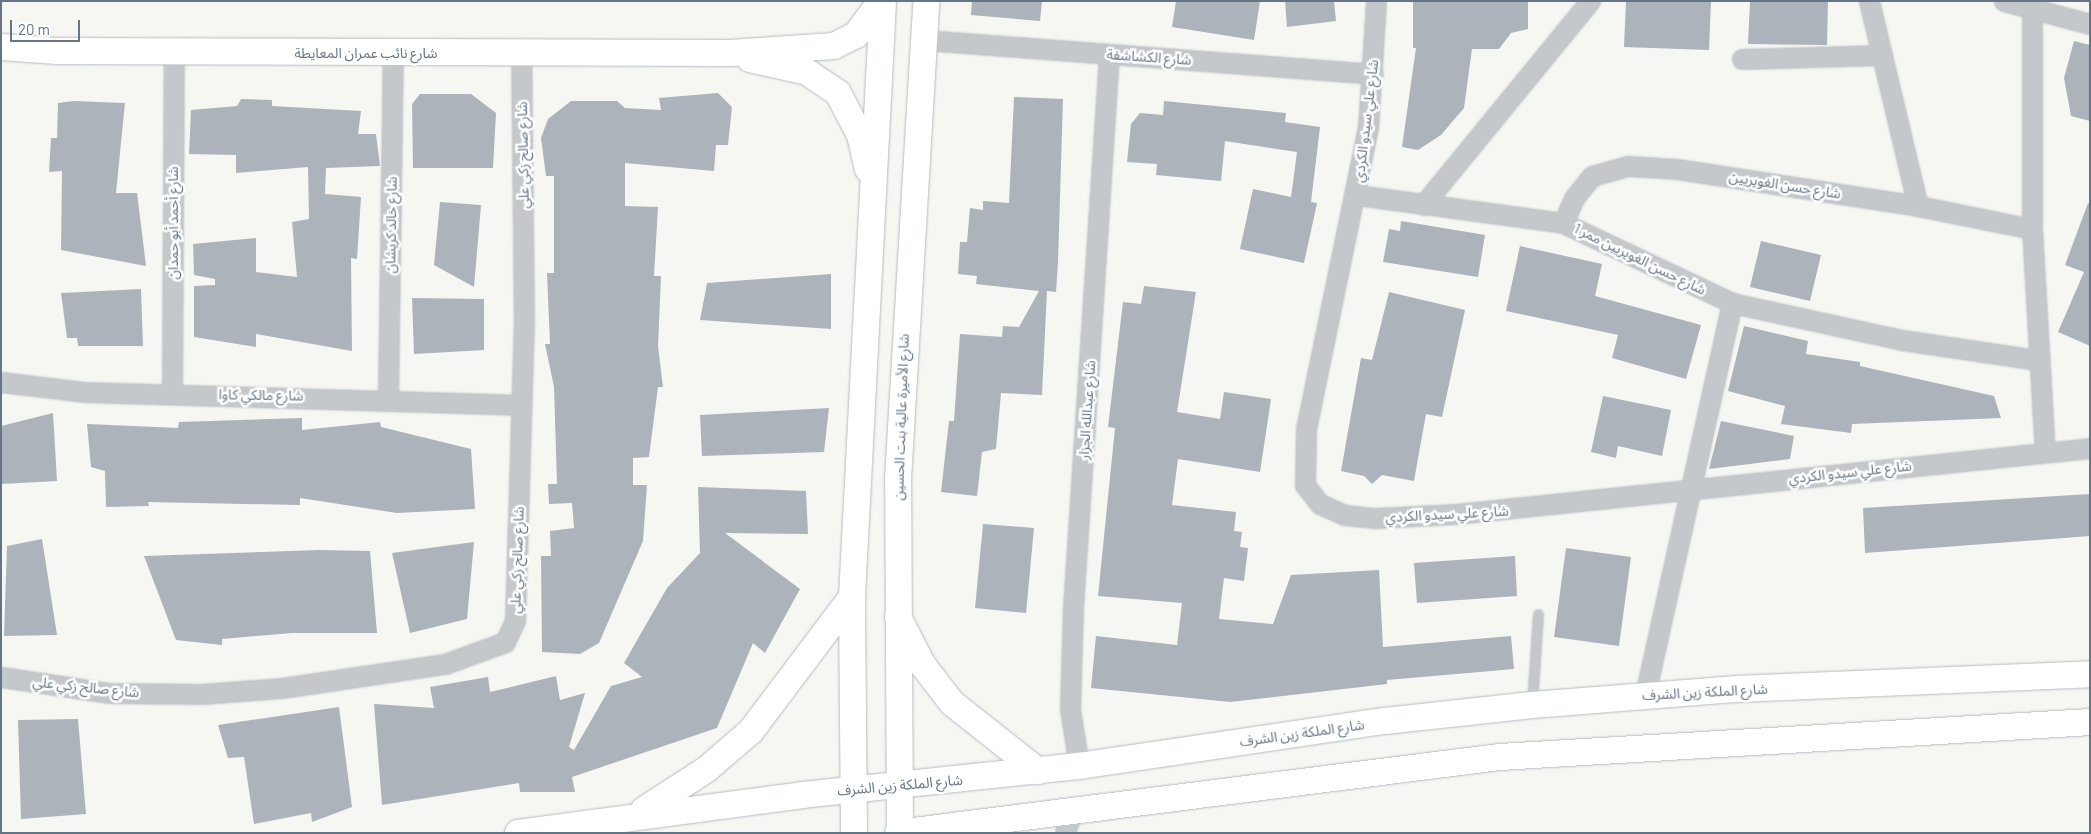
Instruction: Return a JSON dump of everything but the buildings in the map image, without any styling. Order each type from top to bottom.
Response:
[{"type":"main road","name":"شارع نائب عمران المعايطة","points":[[1,47],[174,52],[730,53],[834,46],[856,35],[882,1]]},
{"type":"main road","points":[[854,833],[852,597],[876,193],[882,1]]},
{"type":"main road","name":"شارع الأميرة عالية بنت الحسين","points":[[899,833],[896,613],[902,374],[926,1]]},
{"type":"main road","name":"شارع نائب عمران المعايطة","points":[[730,53],[807,72],[838,93],[860,135],[876,193]]},
{"type":"main road","points":[[634,816],[707,770],[751,731],[852,597]]},
{"type":"main road","points":[[896,613],[922,664],[952,703],[1038,771]]},
{"type":"main road","name":"شارع الملكة زين الشرف","points":[[518,833],[634,816],[853,789],[1078,766],[1385,721],[1532,704],[1645,695],[2090,674]]},
{"type":"main road","points":[[899,833],[1046,812],[1069,821],[1500,757],[1896,730],[2090,722]]},
{"type":"main road","points":[[1030,833],[1046,812]]},
{"type":"street","name":"شارع علي سيدو الكردي","points":[[1376,1],[1373,74],[1357,195],[1306,428],[1305,485],[1320,504],[1345,516],[1374,518],[1553,507],[1691,490],[2090,448]]},
{"type":"street","points":[[1423,205],[1590,1]]},
{"type":"street","points":[[1869,1],[1918,206]]},
{"type":"street","points":[[2004,1],[2032,5],[2090,24]]},
{"type":"street","points":[[2032,5],[2032,229],[2037,360],[2045,452]]},
{"type":"street","name":"شارع الكشاشفة","points":[[924,40],[1373,74]]},
{"type":"street","name":"شارع أحمد أبو حمدان","points":[[172,394],[174,52]]},
{"type":"street","name":"شارع خالد كريشان","points":[[388,398],[393,52]]},
{"type":"street","name":"شارع صالح زكي علي","points":[[1,677],[110,692],[202,694],[301,686],[484,653],[505,642],[515,621],[521,405],[521,54]]},
{"type":"street","name":"شارع عبدالله الجزار","points":[[1078,766],[1070,709],[1073,608],[1109,54]]},
{"type":"street","points":[[1742,59],[1882,55]]},
{"type":"street","name":"شارع حسن الغويريين","points":[[1563,223],[1574,198],[1592,176],[1628,166],[1676,169],[1918,206],[2032,229]]},
{"type":"street","name":"شارع حسن الغويريين ممر 1","points":[[1357,195],[1563,223],[1732,303],[1912,342],[2037,360]]},
{"type":"street","points":[[1645,695],[1732,303]]},
{"type":"street","name":"شارع مالكي كاوا","points":[[1,382],[46,389],[172,394],[388,398],[521,405]]},
{"type":"lane","points":[[1532,704],[1538,614]]}]
